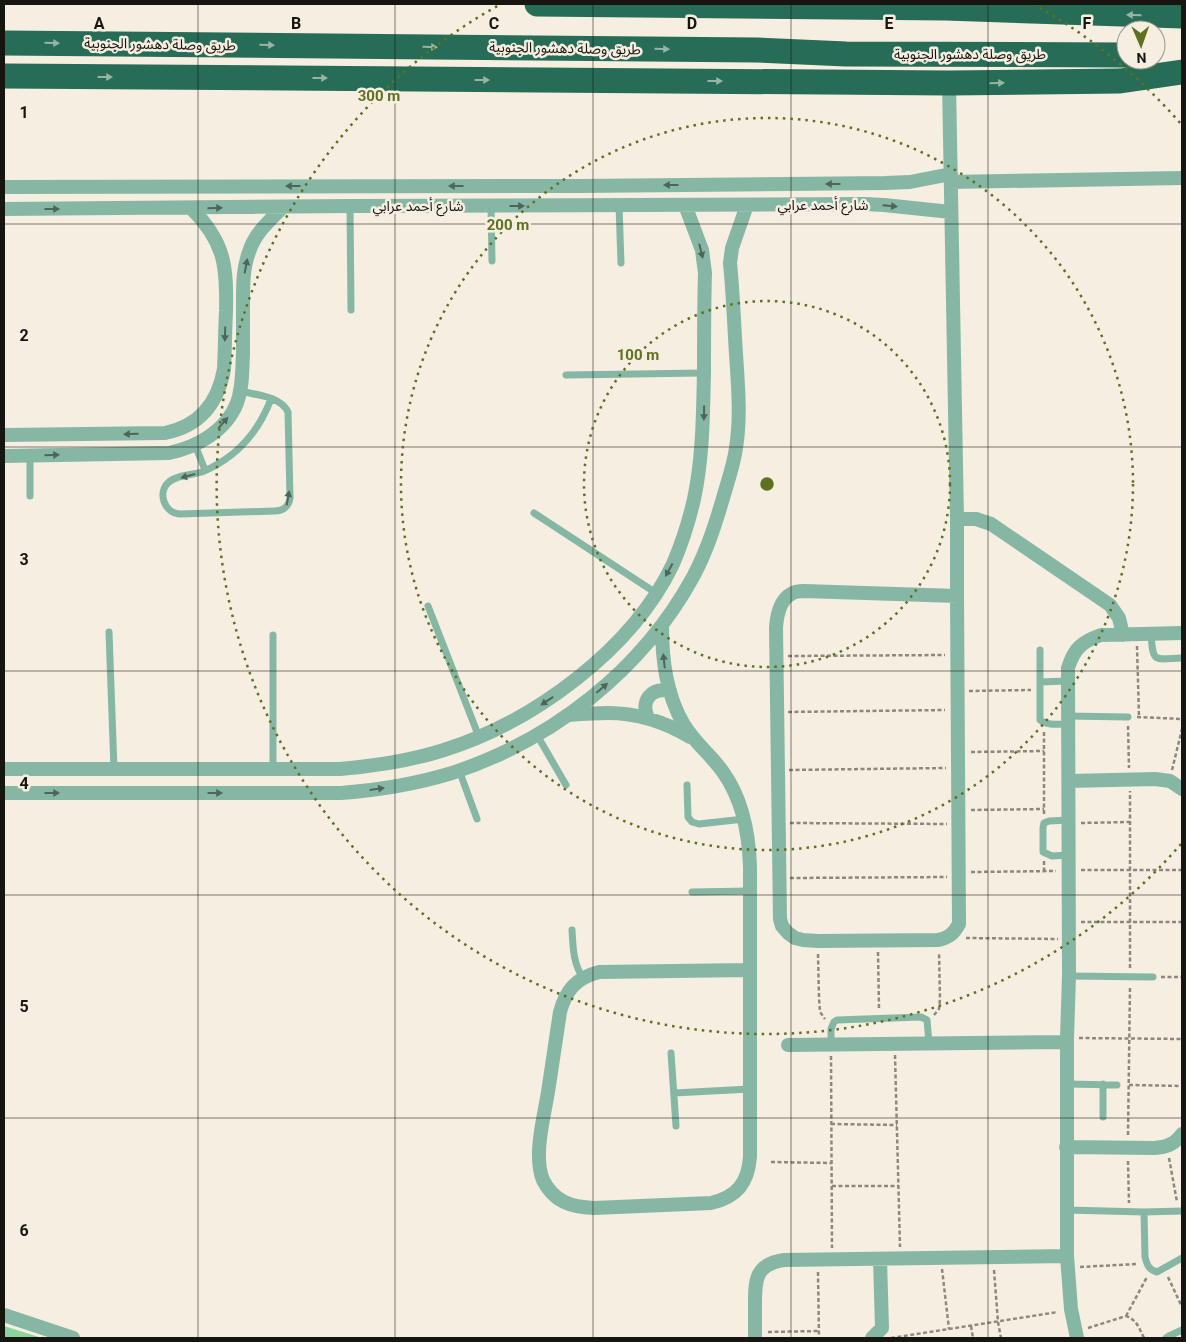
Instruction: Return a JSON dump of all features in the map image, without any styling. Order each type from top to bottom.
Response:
[{"type":"highway","points":[[537,4],[946,8],[1182,16]]},
{"type":"highway","name":"طريق وصلة دهشور الجنوبية","points":[[4,43],[757,50],[846,54],[1116,55]]},
{"type":"highway","points":[[1166,60],[1182,62]]},
{"type":"highway","points":[[4,76],[949,83],[1120,81],[1182,72]]},
{"type":"street","points":[[949,83],[957,519],[957,596],[956,710],[959,924],[954,932],[942,939],[818,941],[795,938],[782,926],[780,919],[777,770],[777,612],[791,594],[804,591],[957,596]]},
{"type":"street","points":[[4,187],[579,186],[898,183],[951,178],[1182,178]]},
{"type":"street","points":[[579,186],[579,205]]},
{"type":"street","points":[[4,769],[340,769],[393,763],[444,750],[479,737],[534,709],[575,680],[630,628],[656,592],[672,565],[694,500],[703,431],[705,273],[702,250],[685,205]]},
{"type":"street","points":[[4,793],[341,793],[369,790],[416,782],[460,770],[501,754],[569,715],[610,682],[648,643],[662,625],[693,576],[704,554],[720,510],[732,468],[738,427],[730,256],[747,205]]},
{"type":"street","name":"شارع أحمد عرابي","points":[[4,209],[875,205],[952,212]]},
{"type":"street","points":[[4,456],[163,453],[182,450],[195,445],[215,432],[234,411],[238,402],[242,380],[243,279],[245,265],[254,240],[283,207]]},
{"type":"street","points":[[4,435],[165,433],[191,424],[213,402],[222,382],[224,369],[227,283],[224,261],[215,239],[192,208]]},
{"type":"street","points":[[957,519],[976,519],[991,524],[1110,605],[1119,618],[1123,635]]},
{"type":"street","points":[[662,625],[662,648],[665,670],[670,691],[683,724],[723,772],[733,788],[744,819],[750,848],[750,891],[750,970],[750,1166],[746,1178],[732,1195],[722,1200],[699,1204],[594,1208],[578,1207],[567,1204],[557,1198],[543,1179],[540,1168],[540,1143],[560,1012],[570,988],[583,978],[599,972],[750,970]]},
{"type":"street","points":[[1077,1335],[1071,1310],[1067,1262],[1066,1210],[1069,976],[1068,668],[1072,656],[1079,646],[1089,639],[1101,636],[1182,633]]},
{"type":"street","points":[[648,718],[645,707],[649,697],[658,691],[670,691]]},
{"type":"street","points":[[569,715],[628,714],[648,718],[671,726],[693,738]]},
{"type":"street","points":[[242,770],[242,793]]},
{"type":"street","points":[[1069,781],[1155,779],[1170,781],[1182,789]]},
{"type":"street","points":[[788,1045],[929,1044],[1067,1040]]},
{"type":"street","points":[[1066,1147],[1167,1147],[1177,1141],[1182,1134]]},
{"type":"street","points":[[755,1335],[755,1286],[757,1276],[764,1267],[773,1261],[993,1257],[1067,1262]]},
{"type":"street","points":[[880,1259],[883,1336]]},
{"type":"street","points":[[4,1315],[73,1338]]},
{"type":"lane","points":[[619,205],[621,262]]},
{"type":"lane","points":[[350,206],[351,310]]},
{"type":"lane","points":[[491,206],[492,261]]},
{"type":"lane","points":[[566,375],[704,373]]},
{"type":"lane","points":[[240,391],[271,399],[284,405],[288,412],[289,502],[285,508],[275,512],[180,514],[169,510],[164,500],[167,484],[175,479],[205,470],[224,461],[244,444],[260,423],[271,399]]},
{"type":"lane","points":[[195,445],[205,470]]},
{"type":"lane","points":[[30,456],[30,496]]},
{"type":"lane","points":[[534,513],[656,592]]},
{"type":"lane","points":[[428,606],[479,737]]},
{"type":"lane","points":[[109,632],[114,769]]},
{"type":"lane","points":[[1144,634],[1154,656],[1158,659],[1182,658]]},
{"type":"lane","points":[[273,635],[274,770]]},
{"type":"lane","points":[[1040,650],[1040,720],[1049,724],[1067,720],[1128,717]]},
{"type":"lane","points":[[1040,682],[1067,681]]},
{"type":"lane","points":[[537,735],[566,785]]},
{"type":"lane","points":[[460,770],[477,819]]},
{"type":"lane","points":[[687,786],[688,817],[692,822],[699,824],[744,819]]},
{"type":"lane","points":[[1069,822],[1050,821],[1044,823],[1043,828],[1043,852],[1052,856],[1069,855]]},
{"type":"lane","points":[[692,892],[750,891]]},
{"type":"lane","points":[[572,930],[574,960],[583,978]]},
{"type":"lane","points":[[1069,976],[1153,977]]},
{"type":"lane","points":[[831,1044],[832,1025],[837,1020],[922,1017],[927,1020],[929,1044]]},
{"type":"lane","points":[[671,1053],[676,1126]]},
{"type":"lane","points":[[1067,1084],[1117,1085]]},
{"type":"lane","points":[[1103,1084],[1103,1116]]},
{"type":"lane","points":[[674,1093],[750,1089]]},
{"type":"lane","points":[[1066,1210],[1181,1211]]},
{"type":"lane","points":[[1144,1212],[1145,1257],[1148,1267],[1157,1272],[1182,1258]]},
{"type":"lane","points":[[1166,1338],[1182,1330]]},
{"type":"path","points":[[1138,717],[1144,634]]},
{"type":"path","points":[[776,656],[956,655]]},
{"type":"path","points":[[956,691],[1040,690]]},
{"type":"path","points":[[777,712],[956,710]]},
{"type":"path","points":[[1128,1212],[1130,780],[1128,717],[1182,719]]},
{"type":"path","points":[[1044,723],[1044,823]]},
{"type":"path","points":[[1170,781],[1182,729]]},
{"type":"path","points":[[958,753],[1044,751]]},
{"type":"path","points":[[777,770],[958,768]]},
{"type":"path","points":[[778,823],[958,817],[1044,808]]},
{"type":"path","points":[[1069,822],[1130,822]]},
{"type":"path","points":[[779,878],[959,877]]},
{"type":"path","points":[[1069,922],[1182,922]]},
{"type":"path","points":[[927,1020],[934,1016],[939,1009],[942,939],[1069,939]]},
{"type":"path","points":[[818,941],[820,1012],[826,1021],[832,1025]]},
{"type":"path","points":[[877,941],[879,1018]]},
{"type":"path","points":[[1153,977],[1182,977]]},
{"type":"path","points":[[1067,1040],[1182,1039]]},
{"type":"path","points":[[819,1338],[832,1186],[831,1044]]},
{"type":"path","points":[[894,1044],[900,1259]]},
{"type":"path","points":[[1117,1085],[1182,1086]]},
{"type":"path","points":[[832,1124],[897,1125]]},
{"type":"path","points":[[1167,1147],[1181,1211]]},
{"type":"path","points":[[771,1162],[832,1163]]},
{"type":"path","points":[[832,1186],[898,1186]]},
{"type":"path","points":[[993,1257],[1000,1338]]},
{"type":"path","points":[[941,1258],[949,1329]]},
{"type":"path","points":[[1067,1262],[1148,1267],[1126,1316]]},
{"type":"path","points":[[1164,1268],[1182,1307]]},
{"type":"path","points":[[883,1336],[971,1326],[1071,1310]]},
{"type":"path","points":[[1077,1335],[1126,1316],[1137,1322],[1144,1338]]},
{"type":"path","points":[[971,1326],[974,1338]]},
{"type":"path","points":[[755,1335],[819,1331]]},
{"type":"green space","points":[[4,1326],[42,1338],[4,1338]]}]
